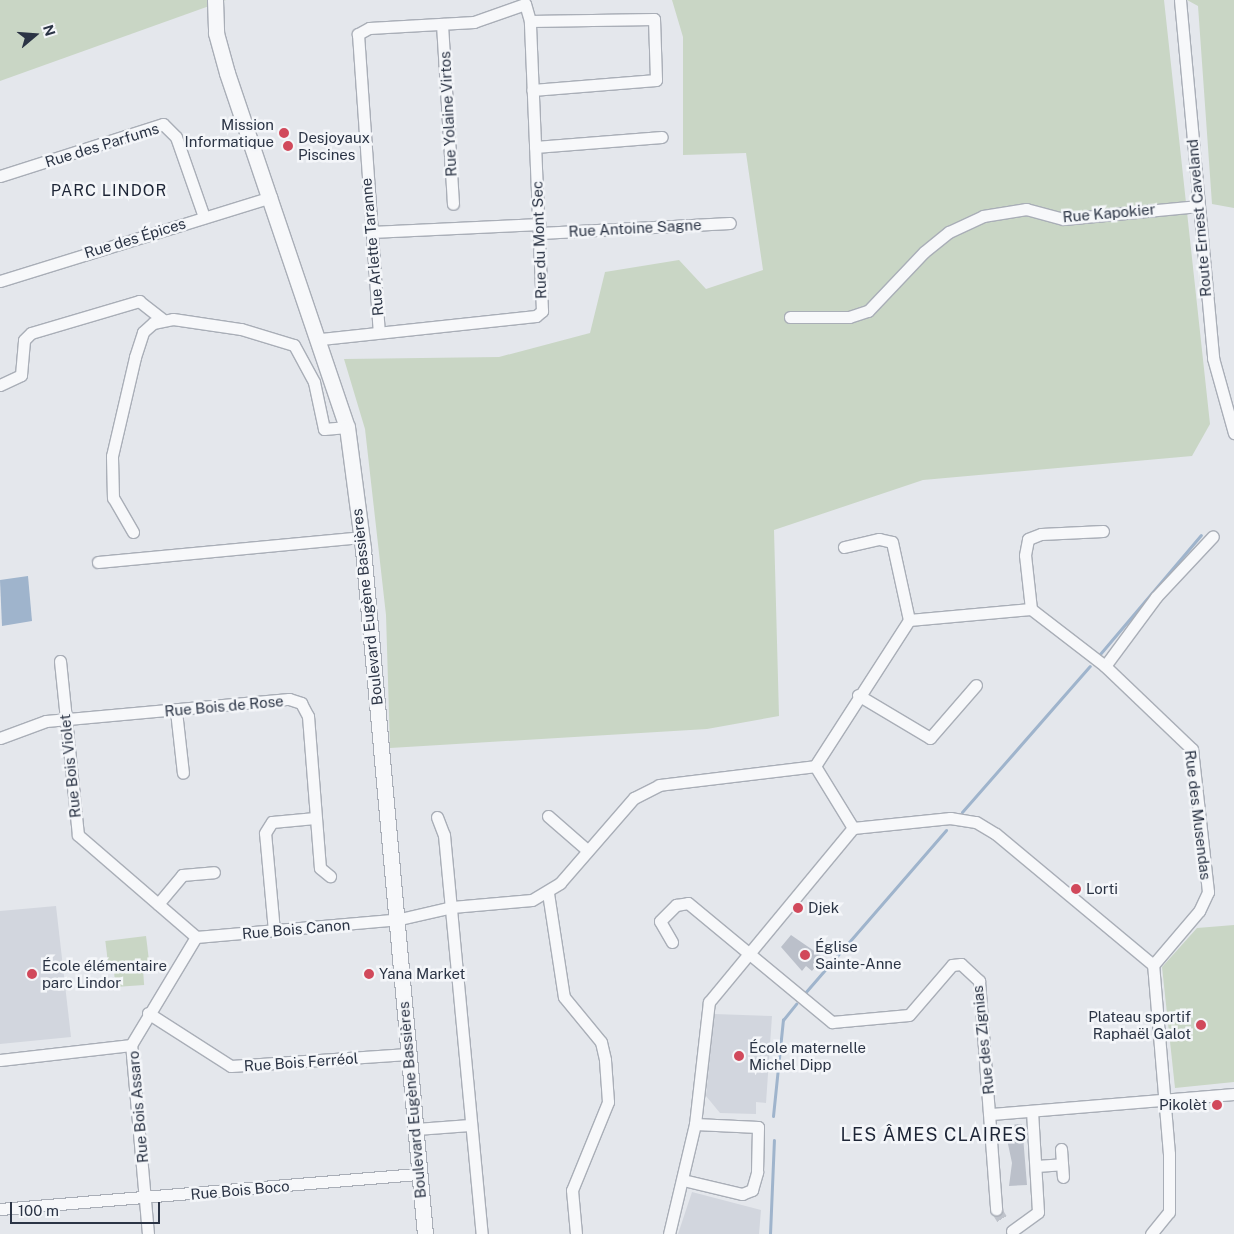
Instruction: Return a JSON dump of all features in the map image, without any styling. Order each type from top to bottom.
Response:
[{"type":"street","name":"Boulevard Eugène Bassières","points":[[215,0],[216,33],[227,73],[321,338],[347,427],[361,537],[425,1234]]},
{"type":"street","name":"Route Ernest Caveland","points":[[1180,0],[1213,358],[1234,433]]},
{"type":"street","name":"Rue du Mont Sec","points":[[321,338],[536,316],[542,311],[530,21],[525,4]]},
{"type":"street","name":"Rue Arlette Taranne","points":[[379,331],[358,34],[369,28],[474,22],[525,4]]},
{"type":"street","points":[[530,21],[654,19],[656,80],[532,90]]},
{"type":"street","name":"Rue Yolaine Virtos","points":[[442,24],[453,204]]},
{"type":"street","name":"Rue des Parfums","points":[[0,176],[163,124],[176,137],[204,217]]},
{"type":"street","points":[[535,147],[662,137]]},
{"type":"street","name":"Rue des Épices","points":[[0,281],[271,197]]},
{"type":"street","name":"Rue Kapokier","points":[[790,316],[850,317],[868,311],[924,252],[950,232],[983,216],[1026,209],[1064,219],[1198,206]]},
{"type":"street","name":"Rue Antoine Sagne","points":[[371,232],[730,223]]},
{"type":"street","points":[[0,385],[21,375],[24,340],[31,333],[139,301],[162,319],[241,329],[294,345],[314,382],[324,429],[347,427]]},
{"type":"street","points":[[133,532],[113,498],[112,456],[143,332],[162,319]]},
{"type":"street","points":[[909,620],[1031,609],[1025,555],[1028,539],[1041,534],[1103,531]]},
{"type":"street","points":[[1105,666],[1156,597],[1213,536]]},
{"type":"street","points":[[98,562],[361,537]]},
{"type":"street","points":[[815,766],[858,695],[909,620],[892,542],[880,539],[844,547]]},
{"type":"street","name":"Rue des Musendas","points":[[1031,609],[1105,666],[1192,749],[1208,892],[1199,911],[1153,965]]},
{"type":"street","name":"Rue Bois Violet","points":[[60,661],[64,719],[78,835],[196,937]]},
{"type":"street","points":[[858,695],[930,738],[976,685]]},
{"type":"street","name":"Rue Bois de Rose","points":[[0,738],[33,723],[64,719],[176,711],[288,699],[301,703],[308,716],[320,868],[330,876]]},
{"type":"street","points":[[176,711],[182,773]]},
{"type":"street","points":[[815,766],[853,828]]},
{"type":"street","points":[[576,1234],[572,1190],[608,1102],[605,1060],[600,1042],[564,997],[548,893],[634,798],[659,785],[815,766]]},
{"type":"street","points":[[548,816],[586,850]]},
{"type":"street","points":[[437,817],[444,835],[452,907],[482,1234]]},
{"type":"street","points":[[274,931],[265,833],[272,822],[315,818]]},
{"type":"street","points":[[669,1234],[695,1124],[709,1002],[853,828],[950,818],[976,822],[996,834],[1153,965],[1164,1103],[1169,1212],[1151,1234]]},
{"type":"street","points":[[158,904],[182,875],[214,872]]},
{"type":"street","name":"Rue Bois Canon","points":[[196,937],[396,920],[452,907],[532,900],[548,893]]},
{"type":"street","name":"Rue des Zignias","points":[[672,942],[660,921],[676,905],[688,902],[748,953],[836,1022],[909,1015],[952,964],[961,964],[979,982],[991,1114],[996,1209]]},
{"type":"street","name":"Rue Bois Assaro","points":[[148,1234],[131,1045],[148,1013],[196,937]]},
{"type":"street","name":"Rue Bois Ferréol","points":[[148,1013],[231,1066],[408,1054]]},
{"type":"street","points":[[0,1060],[131,1045]]},
{"type":"street","points":[[991,1114],[1164,1103],[1234,1095]]},
{"type":"street","points":[[1004,1222],[1013,1232],[1038,1212],[1032,1112]]},
{"type":"street","points":[[683,1180],[742,1194],[752,1190],[757,1172],[758,1127],[695,1124]]},
{"type":"street","points":[[415,1129],[471,1125]]},
{"type":"street","points":[[1061,1149],[1063,1178]]},
{"type":"street","points":[[1036,1166],[1062,1164]]},
{"type":"street","name":"Rue Bois Boco","points":[[0,1209],[419,1174]]},
{"type":"shaded area","name":"École élémentaire parc Lindor","points":[[56,906],[71,1037],[0,1044],[0,911]]},
{"type":"shaded area","name":"École maternelle Michel Dipp","points":[[714,1014],[772,1016],[766,1103],[756,1102],[756,1114],[720,1113],[706,1096]]},
{"type":"shaded area","points":[[692,1192],[761,1210],[759,1234],[678,1234]]},
{"type":"green space","points":[[0,0],[226,0],[0,81]]},
{"type":"green space","points":[[672,0],[1164,0],[1210,424],[1192,456],[923,480],[774,530],[779,716],[707,729],[390,748],[386,615],[365,429],[344,359],[499,357],[590,333],[605,272],[679,260],[706,289],[763,270],[746,153],[683,155],[683,37]]},
{"type":"green space","points":[[1187,0],[1234,0],[1234,208],[1212,204],[1198,6]]},
{"type":"green space","name":"Plateau sportif Raphaël Galot","points":[[1234,925],[1234,1082],[1175,1088],[1162,967],[1197,928]]},
{"type":"green space","points":[[146,936],[149,961],[108,966],[105,941]]},
{"type":"green space","points":[[143,969],[144,985],[115,987],[114,971]]},
{"type":"water","points":[[28,576],[32,621],[2,626],[0,580]]},
{"type":"building","name":"Église Sainte-Anne","points":[[791,935],[823,957],[812,971],[806,966],[802,971],[781,947]]},
{"type":"building","points":[[1022,1124],[1027,1185],[1009,1186],[1012,1163],[1004,1125]]},
{"type":"waterway","points":[[1100,654],[1201,535]]},
{"type":"waterway","points":[[962,812],[1090,666]]},
{"type":"waterway","points":[[804,994],[946,830]]},
{"type":"waterway","points":[[773,1116],[783,1020],[796,1004]]},
{"type":"waterway","points":[[770,1234],[774,1140]]},
{"type":"tunnel","points":[[996,1209],[1004,1222]]},
{"type":"place","name":"Mission Informatique","points":[[284,133]]},
{"type":"place","name":"Desjoyaux Piscines","points":[[288,146]]},
{"type":"place","name":"Lorti","points":[[1076,889]]},
{"type":"place","name":"Djek","points":[[798,908]]},
{"type":"place","name":"Église Sainte-Anne","points":[[805,955]]},
{"type":"place","name":"École élémentaire parc Lindor","points":[[32,974]]},
{"type":"place","name":"Yana Market","points":[[369,974]]},
{"type":"place","name":"Plateau sportif Raphaël Galot","points":[[1201,1025]]},
{"type":"place","name":"École maternelle Michel Dipp","points":[[739,1056]]},
{"type":"place","name":"Pikolèt","points":[[1217,1105]]},
{"type":"district","name":"PARC LINDOR","points":[[109,191]]},
{"type":"district","name":"LES ÂMES CLAIRES","points":[[934,1135]]}]
